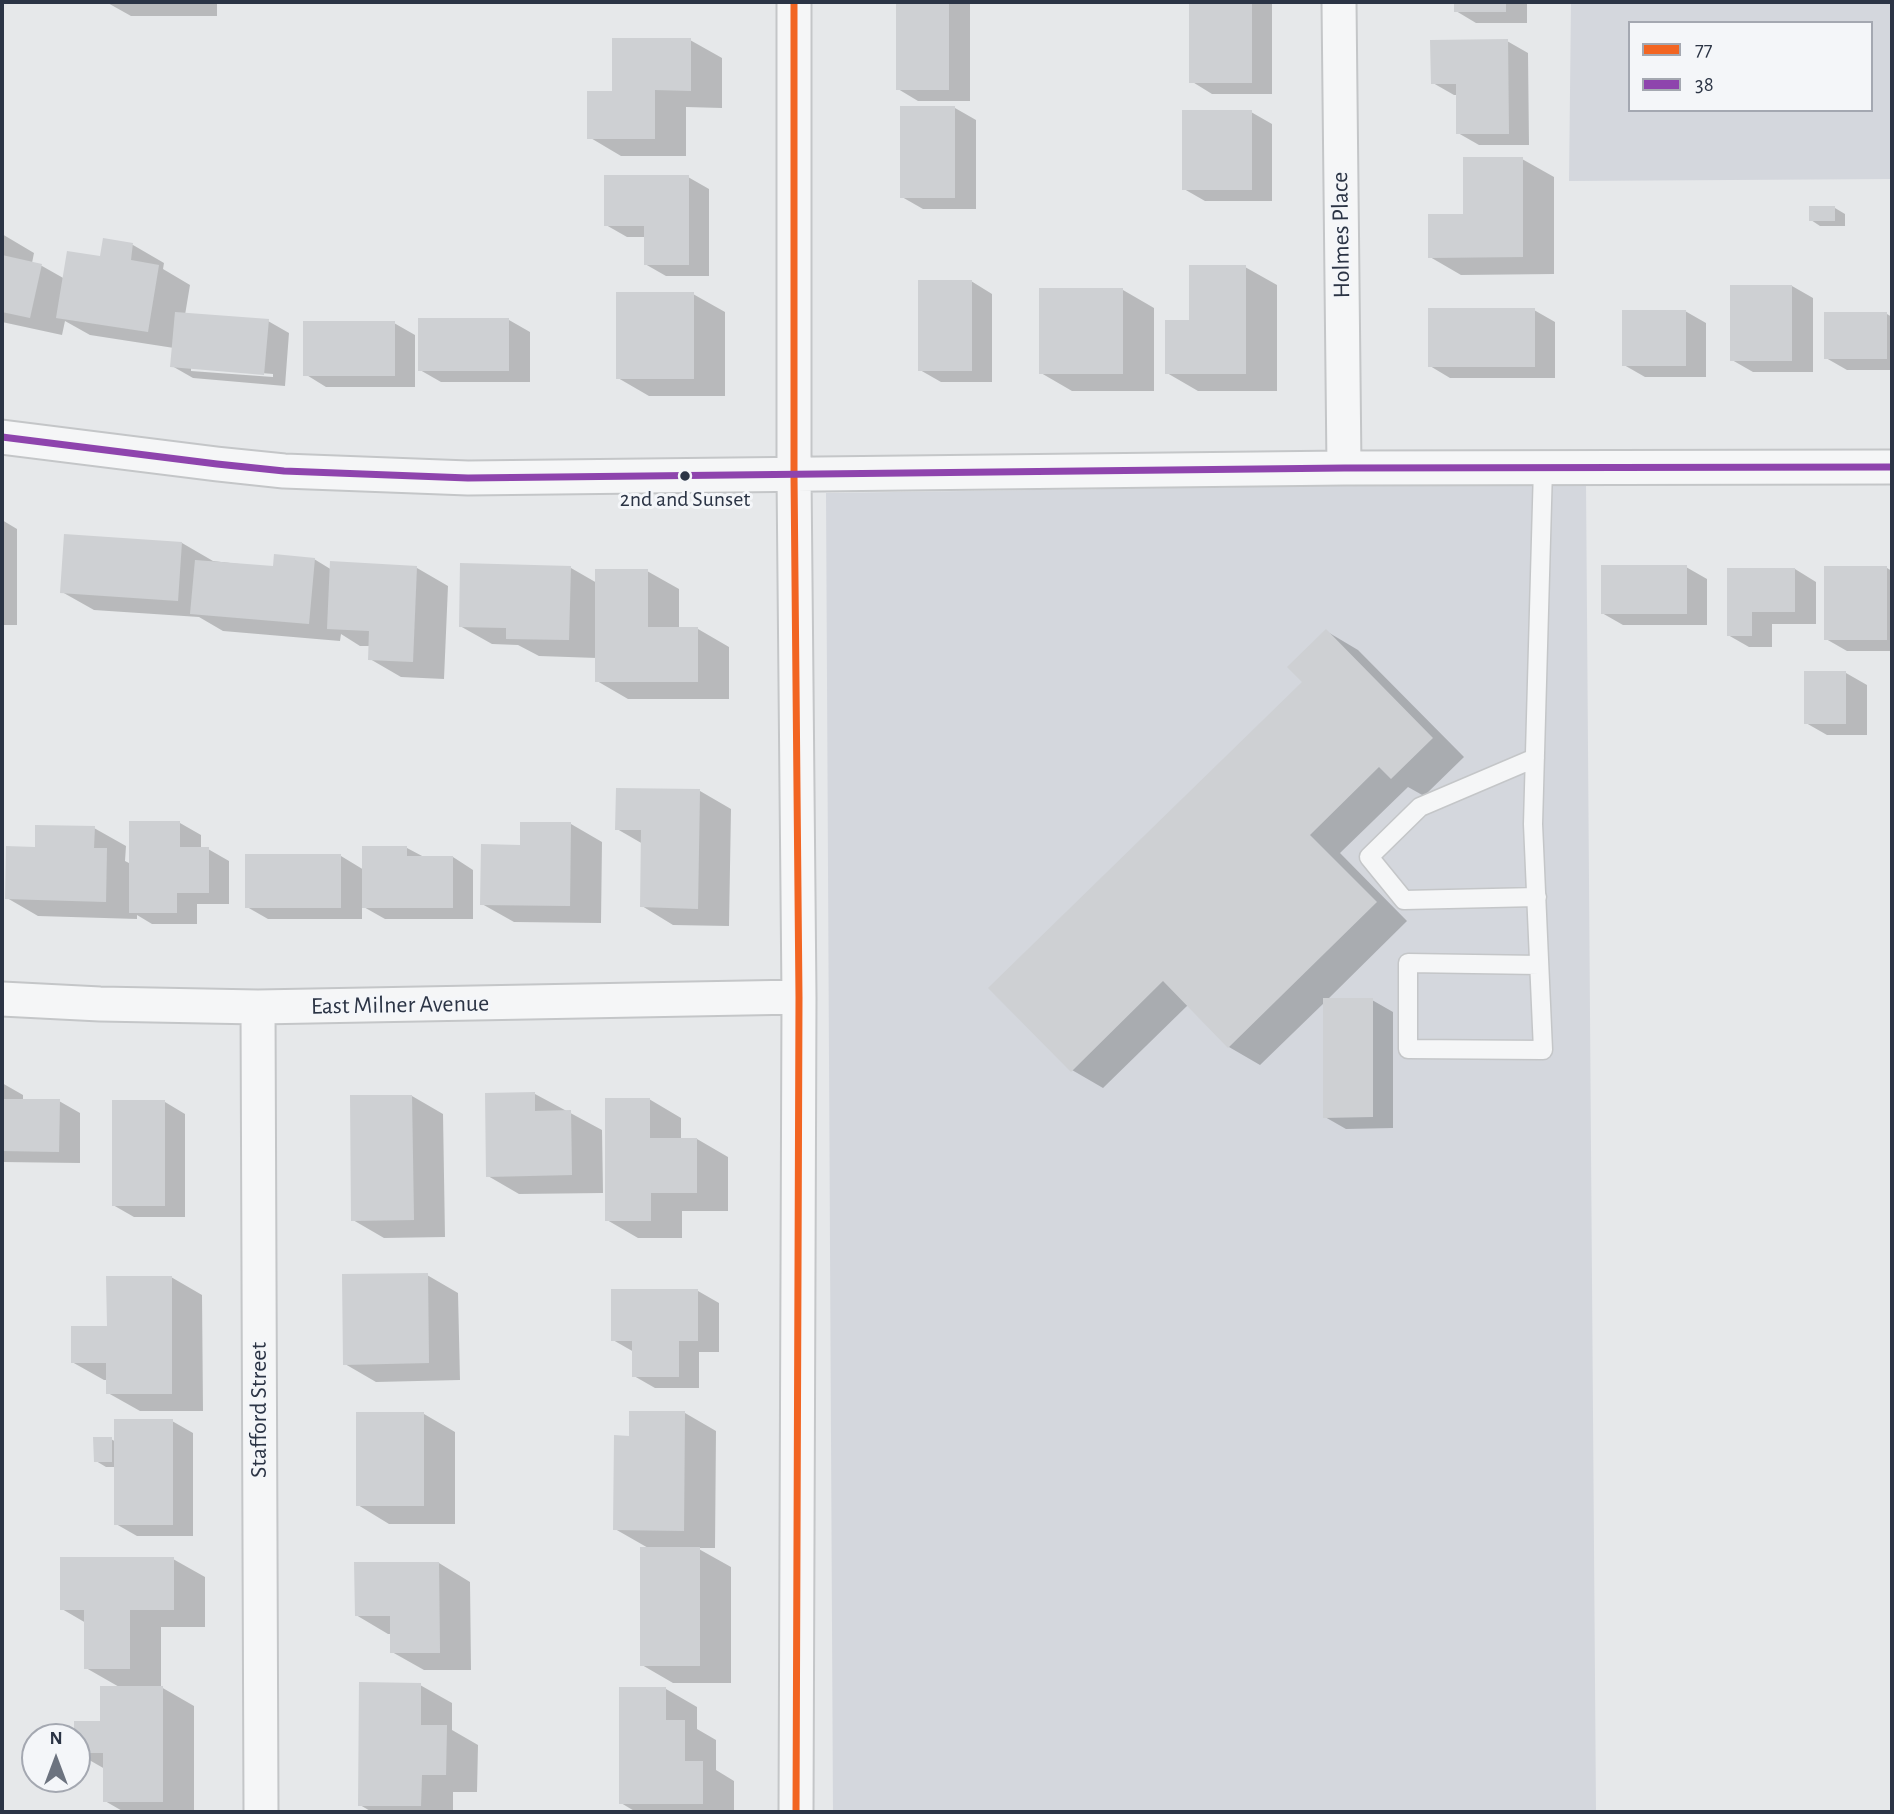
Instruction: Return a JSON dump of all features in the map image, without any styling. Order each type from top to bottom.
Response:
[{"type":"street","points":[[794,2],[794,475],[799,997],[796,1812]]},
{"type":"street","name":"Holmes Place","points":[[1339,2],[1344,468]]},
{"type":"street","points":[[2,437],[284,471],[468,478],[1344,468],[1892,467]]},
{"type":"street","name":"East Milner Avenue","points":[[2,999],[258,1007],[799,997]]},
{"type":"street","name":"Stafford Street","points":[[258,1007],[261,1812]]},
{"type":"lane","points":[[1539,965],[1408,963],[1408,1049],[1543,1050],[1533,824],[1544,468]]},
{"type":"lane","points":[[1535,758],[1420,807],[1369,857],[1404,900],[1536,897]]},
{"type":"shaded area","points":[[1571,2],[1892,2],[1892,179],[1569,181]]},
{"type":"shaded area","points":[[1586,482],[1596,1812],[833,1812],[826,493]]},
{"type":"building","points":[[896,2],[949,2],[949,90],[896,90]]},
{"type":"building","points":[[1189,2],[1252,2],[1252,83],[1189,83]]},
{"type":"building","points":[[1454,2],[1506,2],[1506,12],[1454,12]]},
{"type":"building","points":[[612,38],[691,38],[691,91],[655,90],[655,139],[587,139],[587,91],[612,91]]},
{"type":"building","points":[[1508,39],[1509,134],[1456,134],[1456,84],[1431,84],[1430,40]]},
{"type":"building","points":[[900,106],[955,106],[955,198],[900,198]]},
{"type":"building","points":[[1182,110],[1252,110],[1252,190],[1182,190]]},
{"type":"building","points":[[1463,157],[1523,157],[1523,257],[1428,258],[1428,214],[1463,214]]},
{"type":"building","points":[[604,175],[689,175],[689,265],[644,265],[644,226],[604,226]]},
{"type":"building","points":[[1809,206],[1835,206],[1835,221],[1809,221]]},
{"type":"building","points":[[103,238],[133,243],[131,260],[159,265],[148,332],[56,318],[67,251],[100,256]]},
{"type":"building","points":[[2,255],[42,264],[30,318],[2,312]]},
{"type":"building","points":[[1189,265],[1246,265],[1246,374],[1165,374],[1165,320],[1189,320]]},
{"type":"building","points":[[918,280],[972,280],[972,371],[918,371]]},
{"type":"building","points":[[1730,285],[1792,285],[1792,361],[1730,361]]},
{"type":"building","points":[[1039,288],[1123,288],[1123,374],[1039,374]]},
{"type":"building","points":[[616,292],[694,292],[694,379],[616,379]]},
{"type":"building","points":[[1428,308],[1535,308],[1535,367],[1428,367]]},
{"type":"building","points":[[1622,310],[1686,310],[1686,366],[1622,366]]},
{"type":"building","points":[[175,312],[269,319],[264,375],[170,367]]},
{"type":"building","points":[[1824,312],[1887,312],[1887,359],[1824,359]]},
{"type":"building","points":[[418,318],[509,318],[509,371],[418,371]]},
{"type":"building","points":[[303,321],[395,321],[395,376],[303,376]]},
{"type":"building","points":[[64,534],[182,542],[178,601],[60,593]]},
{"type":"building","points":[[274,554],[315,558],[309,624],[190,614],[195,560],[273,566]]},
{"type":"building","points":[[330,561],[417,566],[413,662],[368,660],[369,631],[327,629]]},
{"type":"building","points":[[460,563],[571,566],[569,640],[506,639],[506,628],[459,627]]},
{"type":"building","points":[[1601,565],[1687,565],[1687,614],[1601,614]]},
{"type":"building","points":[[1824,566],[1887,566],[1887,640],[1824,640]]},
{"type":"building","points":[[1727,568],[1795,568],[1795,612],[1752,612],[1752,636],[1727,636]]},
{"type":"building","points":[[595,569],[648,569],[648,627],[698,627],[698,682],[595,682]]},
{"type":"building","points":[[1326,629],[1433,738],[1391,779],[1379,767],[1310,835],[1377,902],[1228,1048],[1163,981],[1071,1072],[988,988],[1302,682],[1287,667]]},
{"type":"building","points":[[1804,671],[1846,671],[1846,724],[1804,724]]},
{"type":"building","points":[[616,788],[700,789],[698,909],[640,907],[641,830],[615,830]]},
{"type":"building","points":[[129,821],[180,821],[180,847],[209,847],[209,893],[177,893],[177,913],[129,913]]},
{"type":"building","points":[[520,822],[571,822],[570,906],[480,905],[481,844],[520,845]]},
{"type":"building","points":[[35,825],[95,826],[94,848],[107,848],[106,902],[5,899],[6,846],[35,847]]},
{"type":"building","points":[[362,846],[407,846],[407,856],[453,856],[453,908],[362,908]]},
{"type":"building","points":[[245,854],[341,854],[341,908],[245,908]]},
{"type":"building","points":[[1323,998],[1373,998],[1373,1117],[1323,1118]]},
{"type":"building","points":[[535,1092],[535,1111],[571,1110],[572,1175],[486,1177],[485,1093]]},
{"type":"building","points":[[350,1095],[412,1095],[414,1220],[351,1221]]},
{"type":"building","points":[[605,1098],[650,1098],[650,1138],[697,1138],[697,1193],[651,1193],[651,1221],[605,1221]]},
{"type":"building","points":[[2,1099],[60,1099],[59,1152],[2,1151]]},
{"type":"building","points":[[112,1100],[165,1100],[165,1206],[112,1206]]},
{"type":"building","points":[[428,1273],[429,1363],[343,1365],[342,1274]]},
{"type":"building","points":[[106,1276],[172,1276],[172,1394],[106,1394],[106,1363],[71,1363],[71,1326],[107,1326]]},
{"type":"building","points":[[611,1289],[698,1289],[698,1341],[679,1341],[679,1377],[632,1377],[632,1341],[611,1341]]},
{"type":"building","points":[[629,1411],[685,1411],[684,1531],[613,1530],[614,1435],[629,1436]]},
{"type":"building","points":[[356,1412],[424,1412],[424,1506],[356,1506]]},
{"type":"building","points":[[114,1419],[173,1419],[173,1525],[114,1525]]},
{"type":"building","points":[[93,1437],[112,1437],[112,1462],[94,1462]]},
{"type":"building","points":[[640,1547],[700,1547],[700,1666],[640,1666]]},
{"type":"building","points":[[60,1557],[174,1557],[174,1610],[130,1610],[130,1669],[84,1669],[84,1610],[60,1610]]},
{"type":"building","points":[[354,1562],[439,1562],[440,1653],[390,1653],[390,1616],[355,1616]]},
{"type":"building","points":[[359,1682],[421,1683],[421,1725],[447,1725],[446,1775],[422,1775],[421,1806],[358,1806]]},
{"type":"building","points":[[100,1686],[163,1686],[163,1802],[103,1802],[103,1753],[91,1753],[91,1723],[74,1723],[100,1721]]},
{"type":"building","points":[[619,1687],[666,1687],[666,1720],[685,1720],[685,1761],[703,1761],[703,1804],[619,1804]]},
{"type":"transit line","name":"77","points":[[794,2],[794,475],[799,997],[796,1812]]},
{"type":"transit line","name":"38","points":[[2,437],[284,471],[468,478],[1344,468],[1892,467]]},
{"type":"place","name":"2nd and Sunset","points":[[685,476]]}]
